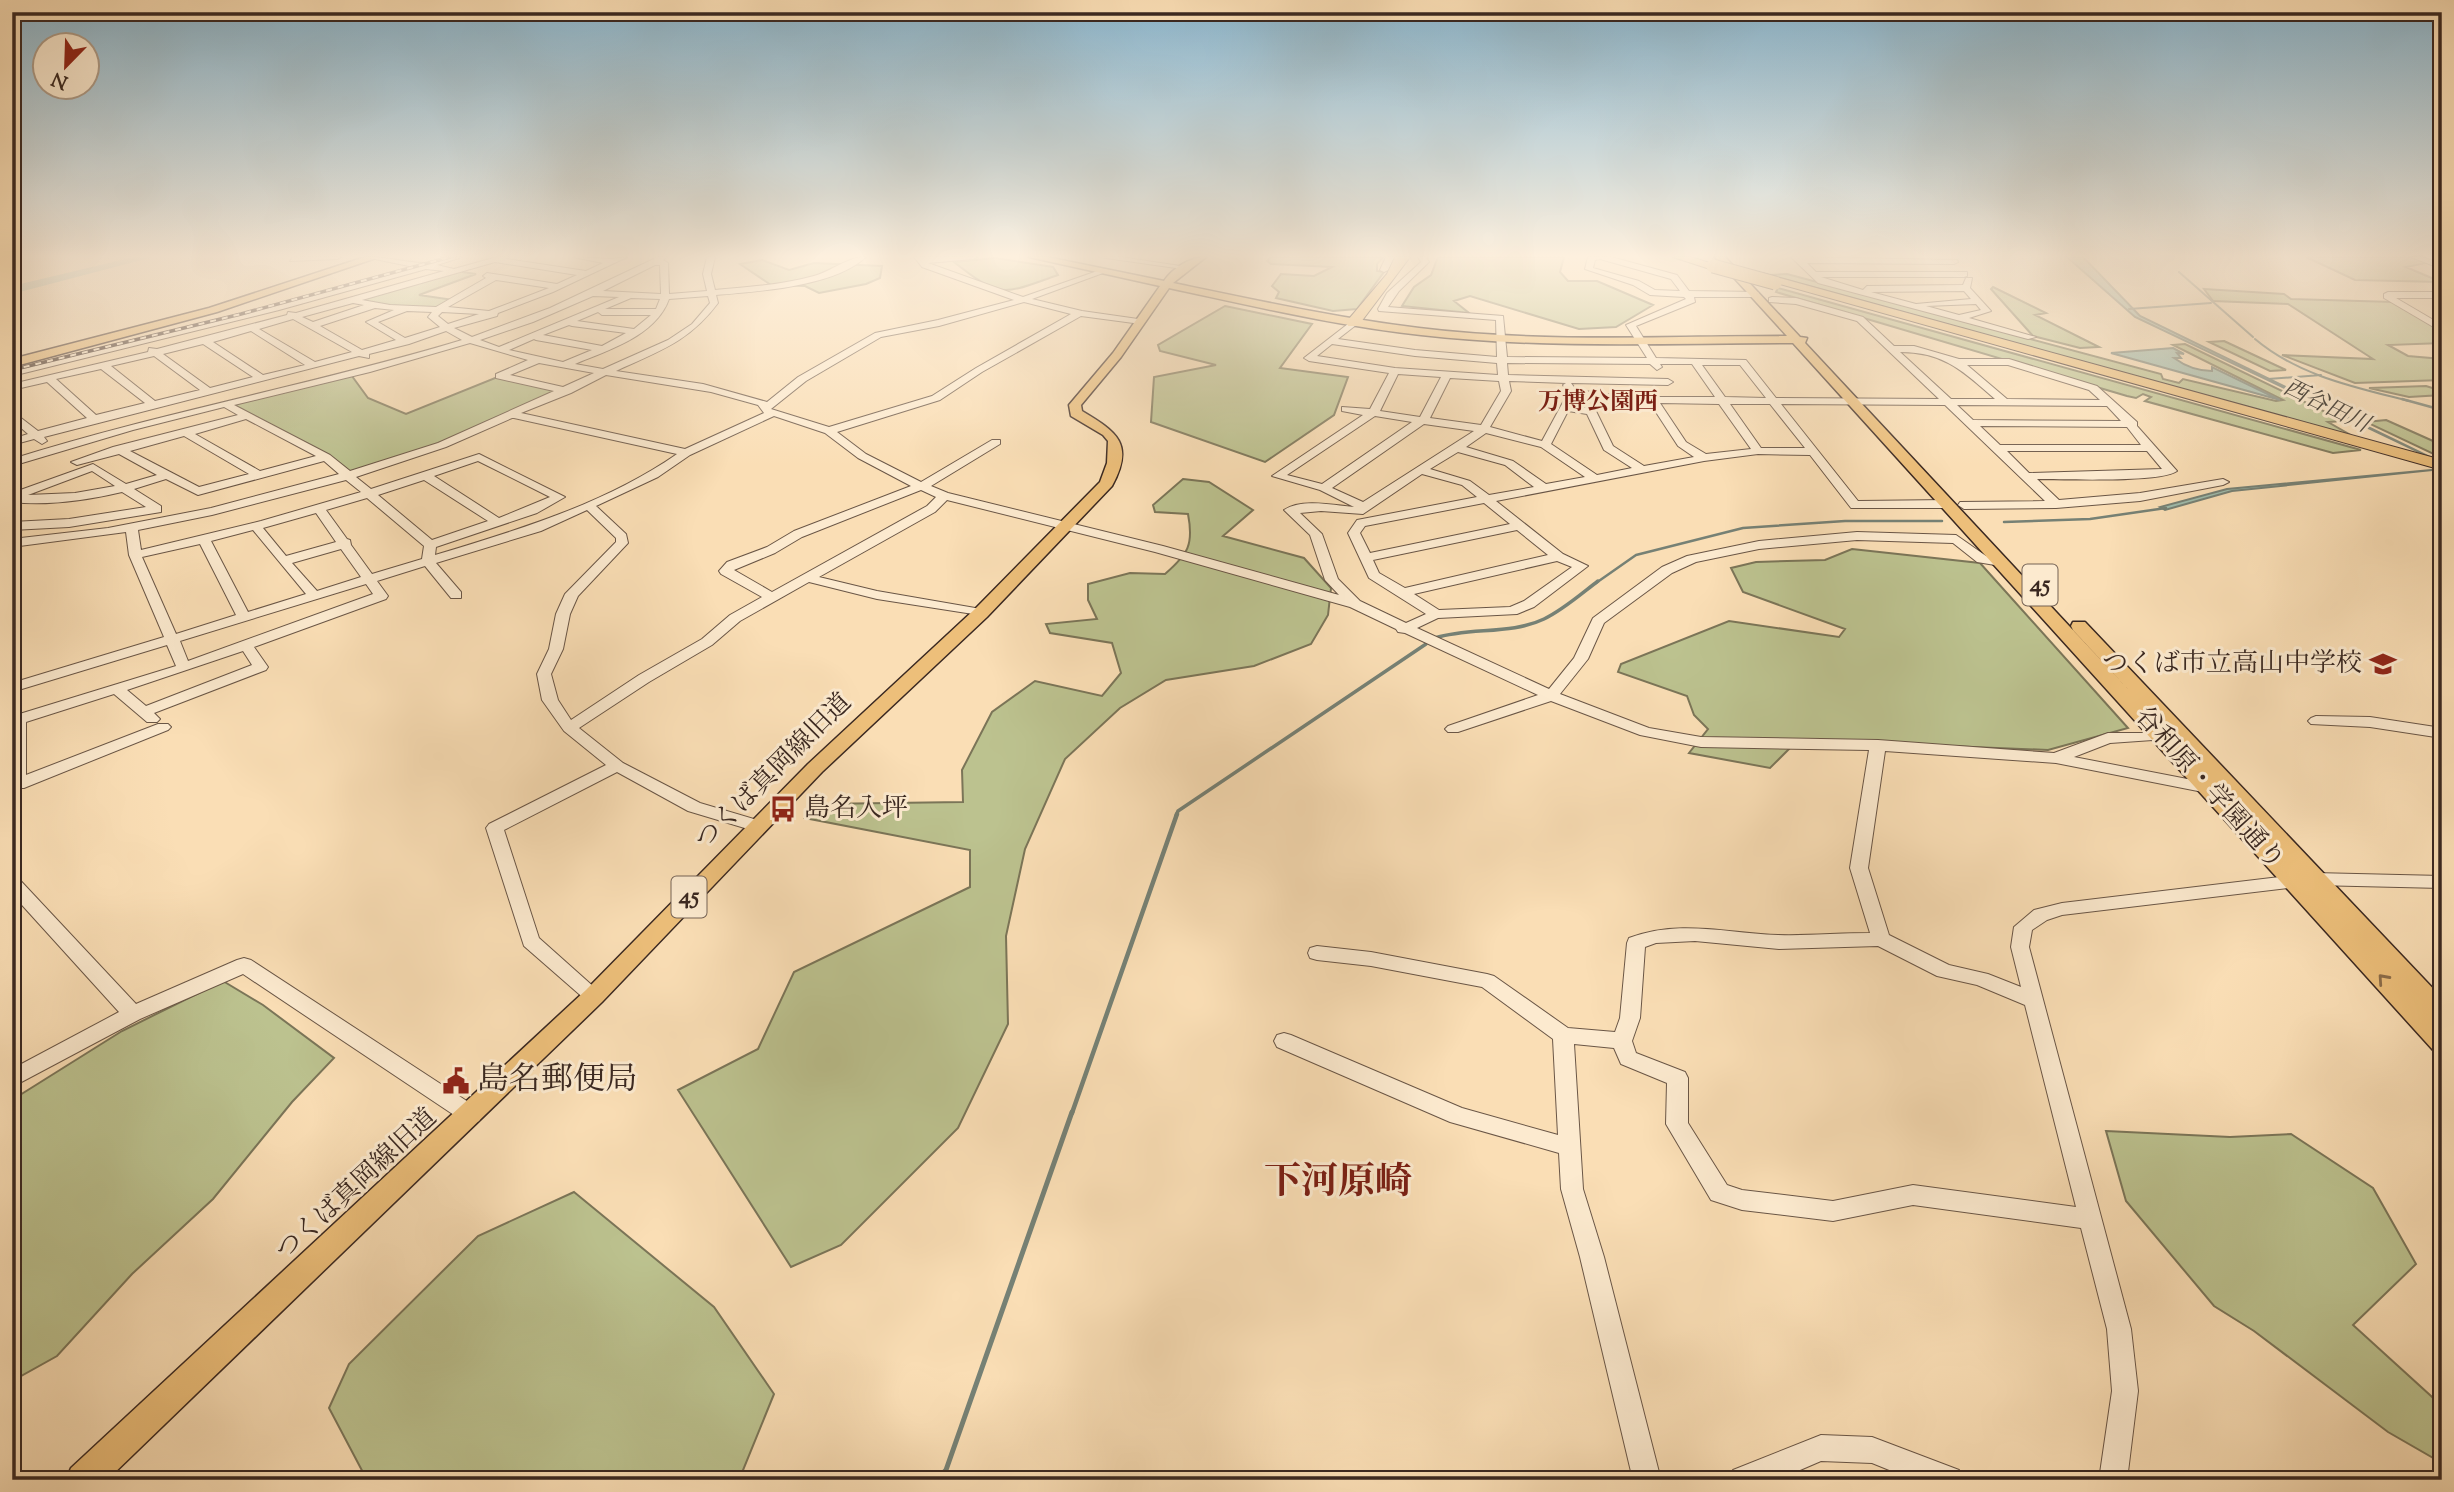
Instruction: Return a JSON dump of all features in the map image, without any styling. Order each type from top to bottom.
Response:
[{"type":"highway","points":[[1936,327],[2368,449],[2442,467]]},
{"type":"highway","points":[[1940,327],[2442,467]]},
{"type":"main road","points":[[12,362],[140,327]]},
{"type":"main road","points":[[12,362],[147,327]]},
{"type":"main road","name":"つくば真岡線旧道","points":[[83,1480],[594,996],[854,730],[981,613],[1107,483],[1114,463],[1112,436],[1076,413],[1075,405],[1117,355],[1135,327]]},
{"type":"main road","points":[[1410,327],[1501,336],[1799,339]]},
{"type":"main road","name":"谷和原・学園通り","points":[[1787,327],[1860,401],[2304,880],[2442,1043]]},
{"type":"main road","name":"谷和原・学園通り","points":[[1790,327],[1799,339]]},
{"type":"main road","name":"谷和原・学園通り","points":[[1956,504],[2001,562],[2208,788],[2442,1014]]},
{"type":"street","points":[[12,373],[202,327]]},
{"type":"street","points":[[12,387],[258,327]]},
{"type":"street","points":[[317,327],[380,365]]},
{"type":"street","points":[[379,327],[406,342]]},
{"type":"street","points":[[447,327],[468,341],[540,359],[698,385],[830,431],[871,461],[944,496],[1160,549],[1355,604],[1403,629],[1551,696],[1645,732],[1701,741],[1878,746],[2056,758],[2208,788]]},
{"type":"street","points":[[12,442],[93,418],[406,342],[458,327]]},
{"type":"street","points":[[12,463],[52,449],[223,403],[468,341],[505,327]]},
{"type":"street","points":[[500,349],[560,327]]},
{"type":"street","points":[[596,327],[635,332]]},
{"type":"street","points":[[566,364],[641,327]]},
{"type":"street","points":[[12,543],[132,527],[212,511],[346,476],[442,445],[514,415],[671,342],[694,327]]},
{"type":"street","points":[[12,688],[244,618],[313,594],[537,528],[654,475],[686,453],[771,410],[802,379],[878,335],[921,327]]},
{"type":"street","points":[[830,431],[936,398],[979,370],[1056,327]]},
{"type":"street","points":[[1348,327],[1309,358],[1395,371],[1565,381],[1668,382]]},
{"type":"street","points":[[1355,604],[1332,580],[1316,534],[1290,510],[1321,508],[1359,512],[1484,429],[1506,391],[1500,360],[1500,327]]},
{"type":"street","points":[[1632,327],[1680,401]]},
{"type":"street","points":[[1868,327],[2056,504]]},
{"type":"street","points":[[1994,327],[2031,337]]},
{"type":"street","points":[[253,328],[312,365]]},
{"type":"street","points":[[533,337],[600,349]]},
{"type":"street","points":[[205,341],[259,377]]},
{"type":"street","points":[[1331,341],[1415,353],[1500,360],[1743,362],[1855,505],[2056,504],[2171,493],[2199,484],[2223,482]]},
{"type":"street","points":[[141,342],[206,390]]},
{"type":"street","points":[[1891,349],[1913,349],[1958,362],[2009,362],[2093,388],[2133,424],[2147,448],[2171,471],[2028,476]]},
{"type":"street","points":[[540,359],[500,376],[567,391]]},
{"type":"street","points":[[1695,362],[1758,451]]},
{"type":"street","points":[[1958,362],[2004,402]]},
{"type":"street","points":[[104,366],[152,404]]},
{"type":"street","points":[[1364,507],[1324,488],[1278,476],[1374,412],[1395,371]]},
{"type":"street","points":[[1324,488],[1425,418],[1447,374]]},
{"type":"street","points":[[50,379],[93,418]]},
{"type":"street","points":[[1565,381],[1573,393]]},
{"type":"street","points":[[1573,393],[1680,401],[2110,403]]},
{"type":"street","points":[[1545,445],[1573,393]]},
{"type":"street","points":[[1654,400],[1682,444],[1704,458]]},
{"type":"street","points":[[223,403],[326,457],[430,545]]},
{"type":"street","points":[[1565,407],[1591,411],[1608,448],[1642,470]]},
{"type":"street","points":[[1346,409],[1425,418],[1484,429],[1545,445],[1595,479]]},
{"type":"street","points":[[12,414],[52,449]]},
{"type":"street","points":[[514,415],[686,453]]},
{"type":"street","points":[[12,485],[117,449],[247,416]]},
{"type":"street","points":[[1970,423],[2133,424]]},
{"type":"street","points":[[184,432],[259,475]]},
{"type":"street","points":[[771,597],[726,571],[732,565],[823,524],[924,485],[996,442]]},
{"type":"street","points":[[1457,447],[1509,463],[1545,489]]},
{"type":"street","points":[[1997,448],[2147,448]]},
{"type":"street","points":[[117,449],[198,491],[326,457]]},
{"type":"street","points":[[1436,614],[1374,575],[1354,533],[1362,523],[1704,458],[1758,451],[1814,452]]},
{"type":"street","points":[[135,555],[204,540],[370,494],[479,457],[559,497],[430,545]]},
{"type":"street","points":[[12,498],[93,467],[157,509],[69,523],[12,526]]},
{"type":"street","points":[[1403,629],[1436,614],[1512,611],[1529,604],[1583,566],[1558,557],[1466,483],[1420,470]]},
{"type":"street","points":[[12,498],[72,499],[127,488],[168,475]]},
{"type":"street","points":[[426,476],[497,522]]},
{"type":"street","points":[[569,728],[655,672],[720,636],[734,618],[931,509],[944,496]]},
{"type":"street","points":[[590,506],[622,537],[622,542],[572,594],[563,614],[556,649],[544,674],[550,700],[569,728],[617,766],[694,807],[758,826]]},
{"type":"street","points":[[116,689],[163,727],[18,784],[15,720],[184,668],[381,596],[346,543],[318,508]]},
{"type":"street","points":[[256,526],[272,551],[313,594]]},
{"type":"street","points":[[1366,558],[1520,526]]},
{"type":"street","points":[[132,527],[135,555],[184,668]]},
{"type":"street","points":[[1453,729],[1551,696],[1581,659],[1598,621],[1667,570],[1692,559],[1759,545],[1857,536],[1956,538],[1982,559],[2001,562]]},
{"type":"street","points":[[204,540],[244,618]]},
{"type":"street","points":[[284,561],[346,543]]},
{"type":"street","points":[[430,545],[428,562],[456,595]]},
{"type":"street","points":[[1402,593],[1558,557]]},
{"type":"street","points":[[807,578],[877,595],[981,613]]},
{"type":"street","points":[[144,712],[261,667],[246,646]]},
{"type":"street","points":[[2316,722],[2370,722],[2442,733]]},
{"type":"street","points":[[2056,758],[2108,738],[2161,736]]},
{"type":"street","points":[[1878,746],[1859,868],[1875,928],[1881,939]]},
{"type":"street","points":[[594,996],[531,940],[495,828],[617,766]]},
{"type":"street","points":[[2112,1480],[2125,1391],[2119,1329],[2020,947],[2023,928],[2041,915],[2062,909],[2304,880],[2442,882]]},
{"type":"street","points":[[12,882],[133,1014]]},
{"type":"street","points":[[2035,1001],[1981,979],[1944,971],[1881,939],[1779,942],[1695,934],[1636,943],[1630,1018],[1622,1041],[1628,1058],[1678,1078],[1677,1124],[1719,1193],[1742,1200],[1833,1211],[1913,1195],[2092,1219]]},
{"type":"street","points":[[1317,953],[1371,959],[1487,981],[1563,1035],[1622,1041]]},
{"type":"street","points":[[12,1079],[133,1014],[243,965],[471,1115]]},
{"type":"street","points":[[1563,1035],[1572,1189],[1592,1256],[1647,1480]]},
{"type":"street","points":[[1283,1041],[1458,1116],[1569,1147]]},
{"type":"street","points":[[1743,1480],[1821,1448],[1872,1450],[1949,1480]]},
{"type":"green space","points":[[1190,327],[1310,327],[1280,368],[1348,377],[1334,415],[1265,462],[1151,422],[1154,377],[1216,365],[1160,351],[1158,345]]},
{"type":"green space","points":[[1571,327],[1617,327],[1616,327],[1579,329]]},
{"type":"green space","points":[[1893,327],[1917,327],[2361,450],[2333,453],[2145,401],[2151,397],[2143,394],[2136,398]]},
{"type":"green space","points":[[1955,327],[1984,327],[2161,374],[2163,379],[2179,383],[2183,379],[2276,401],[2283,400],[2173,345],[2185,344],[2344,421],[2328,422],[2356,438]]},
{"type":"green space","points":[[2025,327],[2058,327],[2099,347],[2080,348],[2033,336]]},
{"type":"green space","points":[[2323,327],[2433,327],[2442,332],[2442,343],[2388,345],[2408,356],[2442,359],[2442,380],[2355,383],[2282,355],[2373,359]]},
{"type":"green space","points":[[2224,341],[2286,370],[2270,371],[2209,342]]},
{"type":"green space","points":[[349,372],[368,398],[406,414],[500,376],[567,391],[502,421],[346,476],[326,457],[223,403]]},
{"type":"green space","points":[[2426,386],[2442,391],[2442,395],[2409,397],[2369,388]]},
{"type":"green space","points":[[2386,420],[2442,445],[2442,458],[2366,422]]},
{"type":"green space","points":[[1183,479],[1209,482],[1253,510],[1223,536],[1304,558],[1331,588],[1328,615],[1311,644],[1254,666],[1166,680],[1120,708],[1065,759],[1025,849],[1006,936],[1008,1024],[958,1128],[841,1245],[791,1267],[678,1090],[758,1049],[794,972],[970,887],[970,850],[805,818],[818,804],[963,802],[962,770],[992,712],[1035,681],[1102,696],[1121,673],[1112,643],[1050,633],[1046,624],[1097,619],[1088,600],[1088,584],[1130,573],[1165,574],[1179,561],[1189,541],[1188,514],[1155,512],[1153,505]]},
{"type":"green space","points":[[1852,549],[1980,563],[2128,728],[2048,750],[1798,740],[1770,768],[1689,753],[1708,729],[1694,715],[1687,696],[1618,672],[1621,664],[1729,621],[1839,637],[1845,629],[1743,592],[1731,568],[1756,562],[1825,560]]},
{"type":"green space","points":[[223,981],[263,1005],[334,1058],[292,1102],[213,1199],[132,1274],[57,1356],[12,1381],[12,1100],[122,1031]]},
{"type":"green space","points":[[2106,1131],[2230,1137],[2291,1134],[2373,1188],[2416,1264],[2353,1325],[2442,1406],[2442,1463],[2388,1432],[2254,1331],[2214,1306],[2126,1201]]},
{"type":"green space","points":[[574,1192],[714,1307],[774,1394],[739,1480],[367,1480],[329,1408],[349,1364],[478,1236]]},
{"type":"water","name":"西谷田川","points":[[2155,327],[2162,327],[2442,463]]},
{"type":"water","points":[[2173,348],[2184,354],[2177,353],[2181,358],[2174,358],[2183,363],[2207,371],[2212,371],[2212,367],[2280,400],[2111,353]]},
{"type":"water","points":[[2442,469],[2232,491],[2165,510],[2160,507],[2227,489]]},
{"type":"waterway","points":[[2241,327],[2253,337]]},
{"type":"waterway","name":"西谷田川","points":[[2255,339],[2272,352],[2319,375]]},
{"type":"waterway","name":"西谷田川","points":[[2268,379],[2319,375]]},
{"type":"waterway","name":"西谷田川","points":[[2319,375],[2409,401]]},
{"type":"waterway","points":[[2402,399],[2442,410]]},
{"type":"waterway","points":[[2004,522],[2090,519],[2166,508]]},
{"type":"waterway","points":[[1596,583],[1636,555],[1743,528],[1845,521],[1942,521]]},
{"type":"waterway","points":[[1435,638],[1531,624],[1558,611],[1598,581]]},
{"type":"waterway","points":[[1176,816],[1178,811],[1426,644]]},
{"type":"waterway","points":[[1072,1113],[1177,814]]},
{"type":"waterway","points":[[937,1480],[946,1470],[1072,1112]]},
{"type":"railway","points":[[12,370],[189,327]]},
{"type":"place","name":"つくば市立高山中学校","points":[[2383,664]]},
{"type":"place","name":"島名入坪","points":[[783,809]]},
{"type":"place","name":"島名郵便局","points":[[456,1081]]},
{"type":"district","name":"万博公園西","points":[[1598,403]]},
{"type":"district","name":"下河原崎","points":[[1338,1184]]}]
